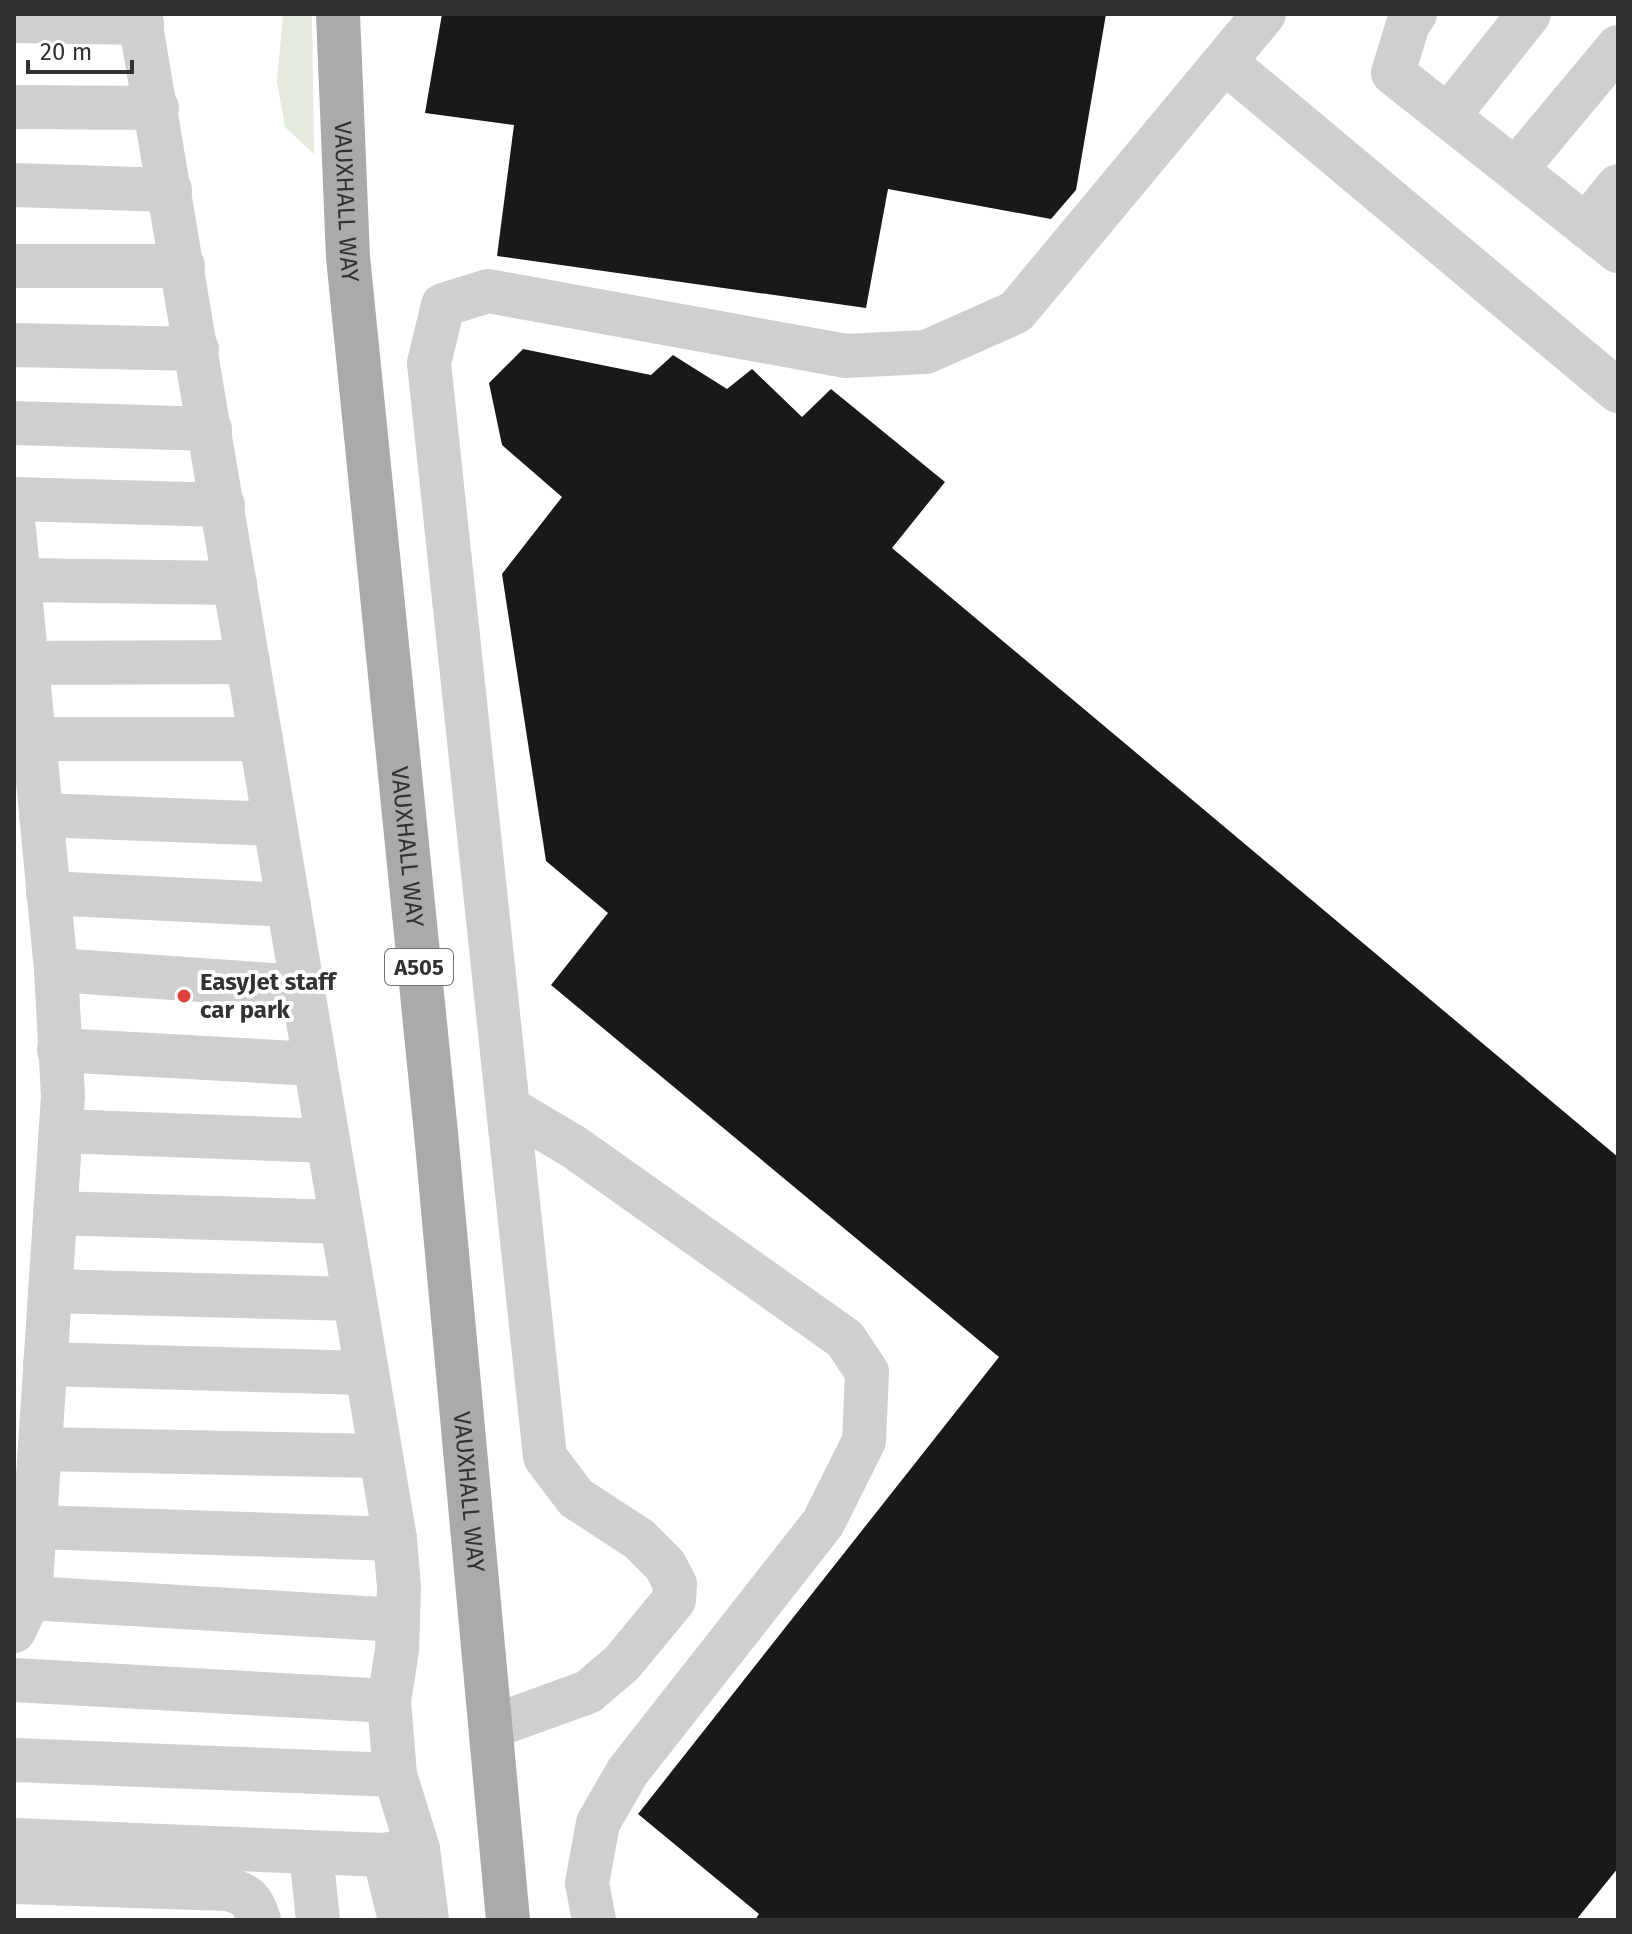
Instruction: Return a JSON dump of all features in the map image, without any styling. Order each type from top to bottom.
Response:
[{"type":"main road","name":"VAUXHALL WAY","points":[[338,14],[348,257],[436,1133],[508,1920]]},
{"type":"lane","points":[[491,1727],[588,1692],[622,1663],[674,1600],[675,1584],[665,1565],[639,1539],[576,1498],[545,1457],[429,363],[443,305],[488,291],[846,356],[926,352],[1016,312],[1264,14]]},
{"type":"lane","points":[[1415,14],[1408,24],[1393,73],[1602,238],[1618,186]]},
{"type":"lane","points":[[1448,116],[1529,14]]},
{"type":"lane","points":[[14,21],[141,18],[395,1539],[398,1620],[389,1701],[401,1852],[400,1920]]},
{"type":"lane","points":[[1517,168],[1618,47]]},
{"type":"lane","points":[[1225,62],[1618,391]]},
{"type":"lane","points":[[14,107],[157,108]]},
{"type":"lane","points":[[14,185],[170,190]]},
{"type":"lane","points":[[14,266],[183,266]]},
{"type":"lane","points":[[14,345],[197,349]]},
{"type":"lane","points":[[14,423],[210,429]]},
{"type":"lane","points":[[14,499],[223,505]]},
{"type":"lane","points":[[14,529],[56,970],[63,1096],[35,1527],[22,1614],[398,1620]]},
{"type":"lane","points":[[18,580],[235,583]]},
{"type":"lane","points":[[26,663],[248,662]]},
{"type":"lane","points":[[33,739],[261,739]]},
{"type":"lane","points":[[41,815],[275,824]]},
{"type":"lane","points":[[48,893],[289,905]]},
{"type":"lane","points":[[56,970],[302,987]]},
{"type":"lane","points":[[59,1050],[315,1064]]},
{"type":"lane","points":[[510,1109],[574,1147],[845,1339],[867,1372],[864,1441],[823,1523],[628,1771],[598,1823],[587,1883],[594,1920]]},
{"type":"lane","points":[[61,1131],[328,1141]]},
{"type":"lane","points":[[55,1213],[341,1222]]},
{"type":"lane","points":[[50,1291],[354,1299]]},
{"type":"lane","points":[[45,1364],[365,1373]]},
{"type":"lane","points":[[40,1449],[379,1456]]},
{"type":"lane","points":[[35,1527],[395,1539]]},
{"type":"lane","points":[[14,1680],[389,1701]]},
{"type":"lane","points":[[14,1760],[395,1775]]},
{"type":"lane","points":[[14,1840],[311,1853],[401,1852]]},
{"type":"lane","points":[[401,1852],[427,1920]]},
{"type":"lane","points":[[311,1853],[318,1920]]},
{"type":"lane","points":[[14,1883],[86,1903],[168,1905],[228,1889],[246,1895],[255,1904],[258,1919]]},
{"type":"shaded area","points":[[283,14],[312,14],[314,154],[285,127],[277,82]]},
{"type":"building","points":[[442,14],[1106,14],[1076,190],[1051,219],[888,189],[866,308],[497,256],[514,125],[425,113]]},
{"type":"building","points":[[523,349],[651,375],[673,355],[727,389],[752,369],[802,417],[831,389],[945,482],[892,548],[1618,1157],[1618,1868],[1576,1920],[755,1920],[759,1914],[638,1814],[999,1357],[551,985],[608,913],[546,861],[502,574],[562,497],[502,445],[489,383]]},
{"type":"place","name":"EasyJet staff car park","points":[[184,996]]}]
